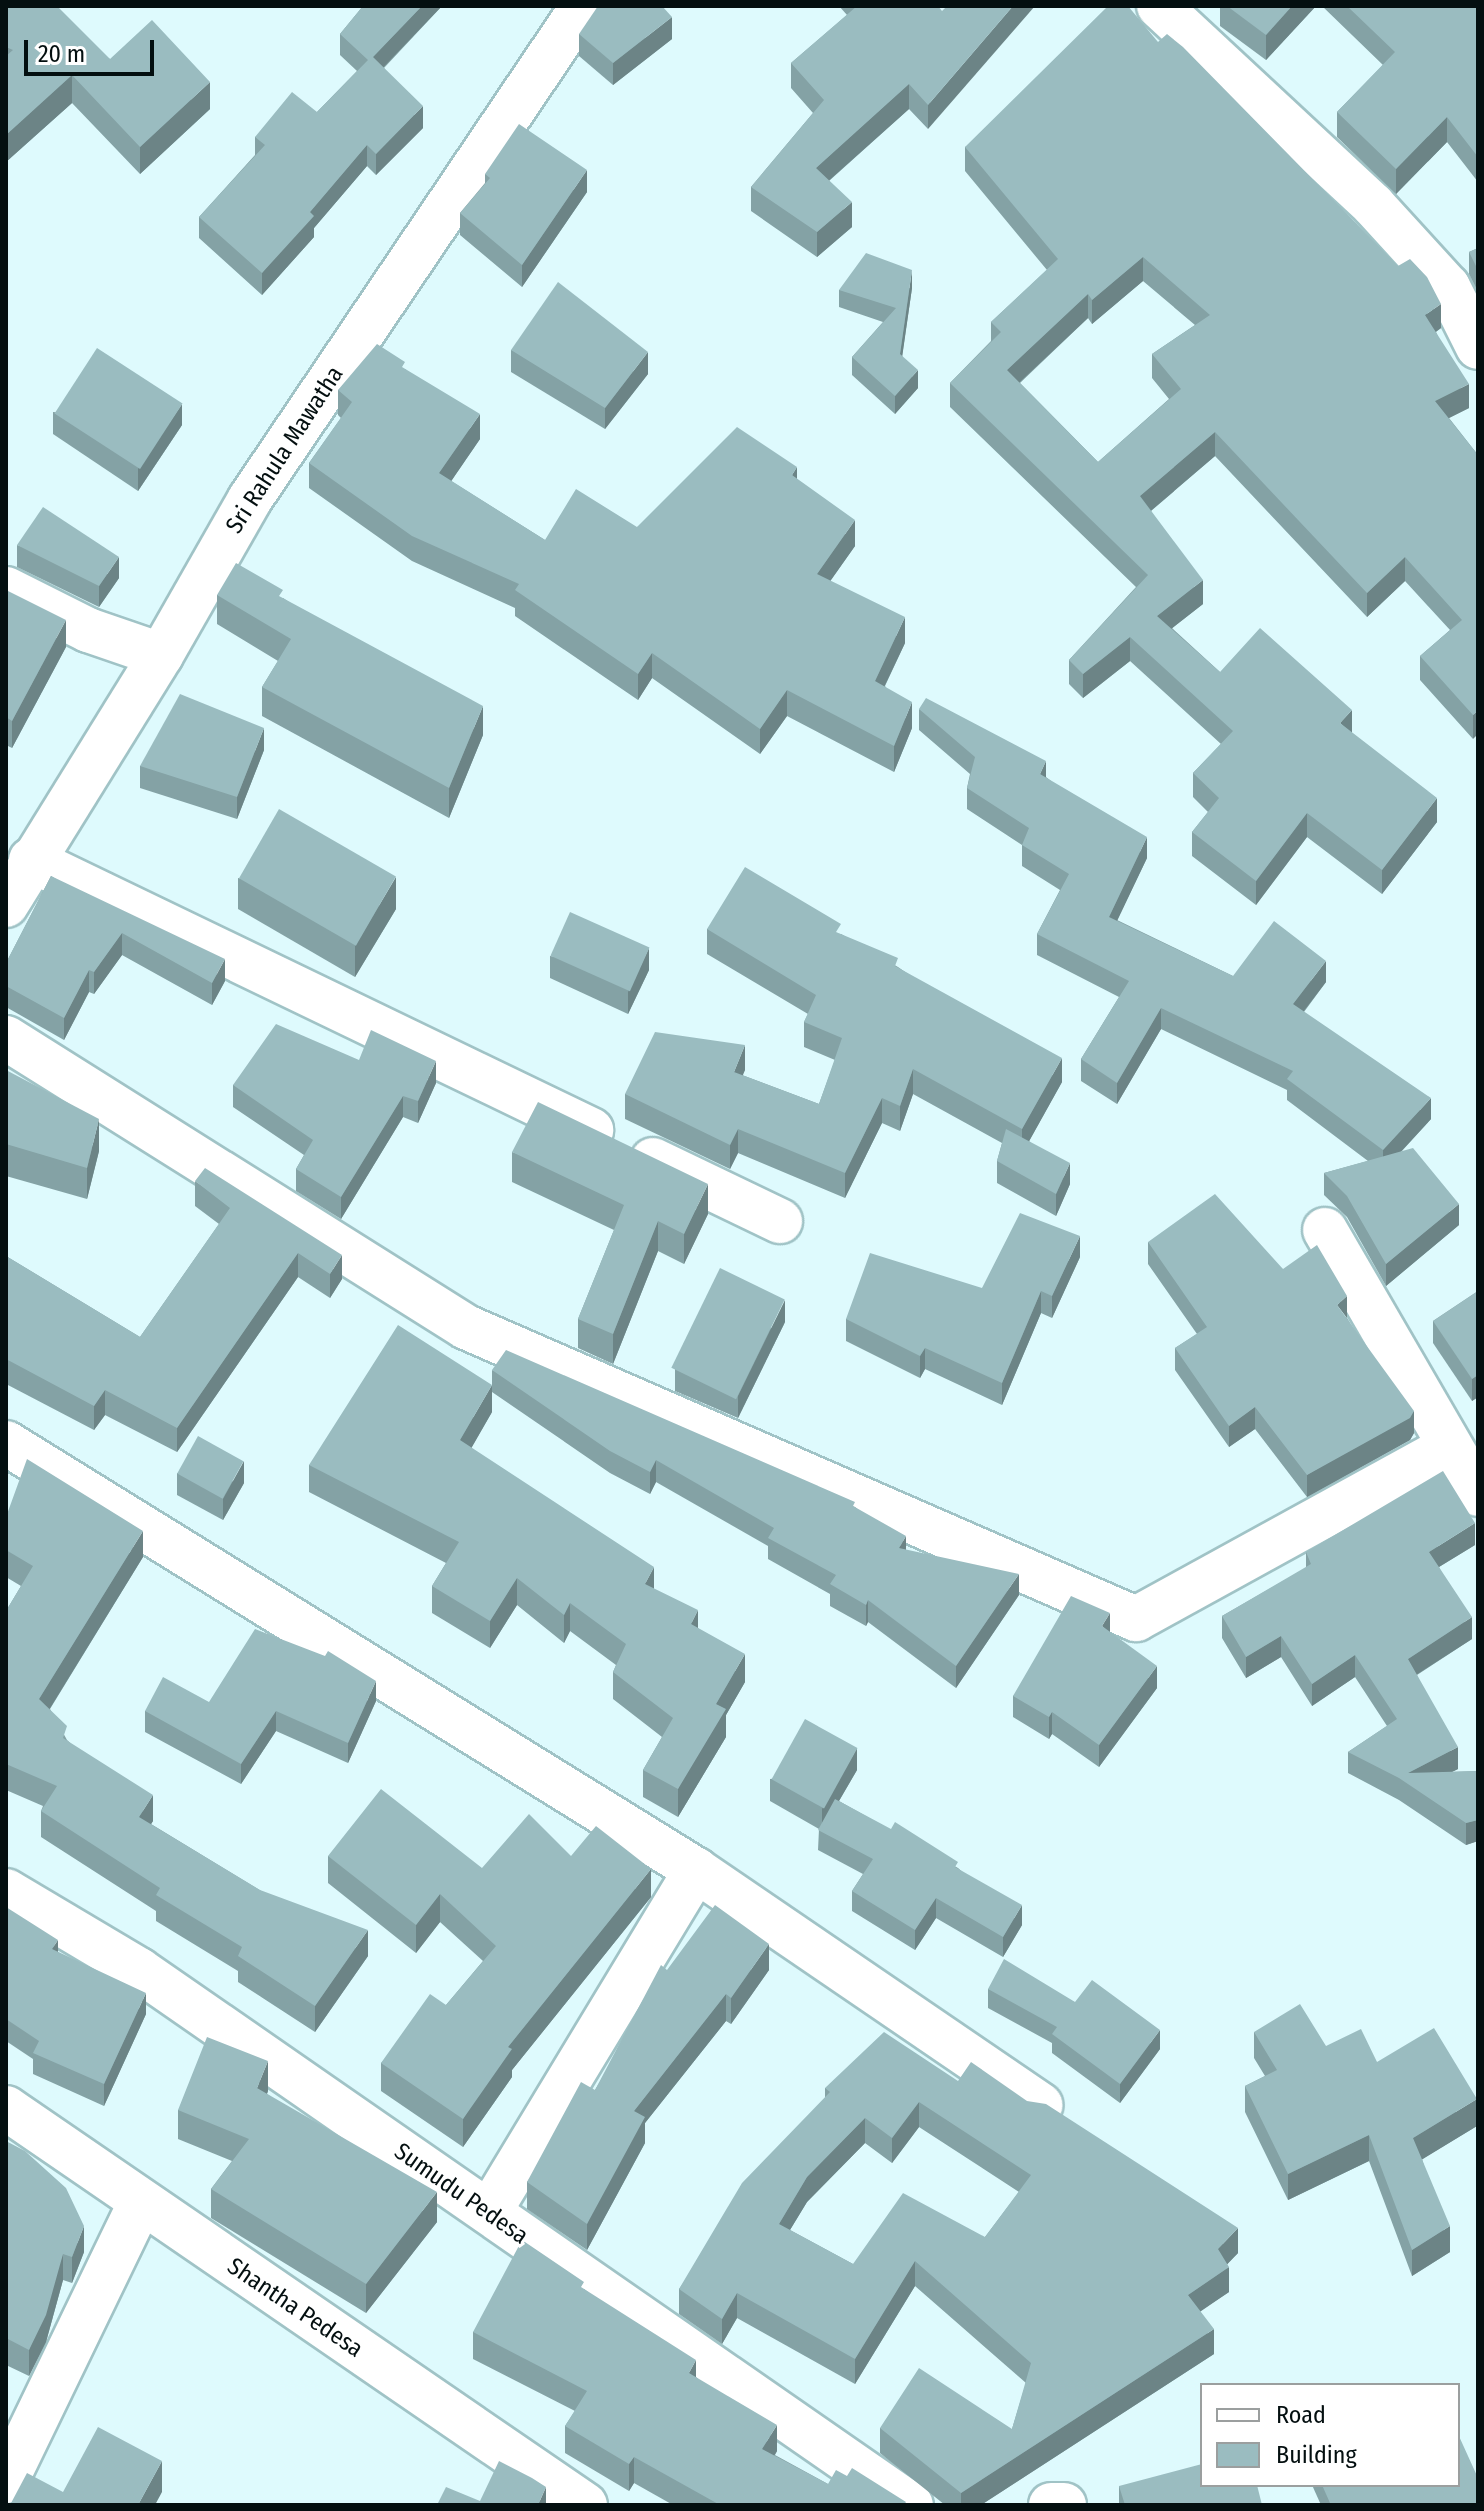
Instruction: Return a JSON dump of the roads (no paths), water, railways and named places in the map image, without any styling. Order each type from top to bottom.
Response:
[{"type":"street","name":"Sri Rahula Mawatha","points":[[14,886],[161,655],[250,499],[583,6]]},
{"type":"street","points":[[1159,6],[1373,205],[1448,287],[1478,347]]},
{"type":"street","points":[[6,589],[88,630],[161,655]]},
{"type":"street","points":[[14,886],[780,1221]]},
{"type":"street","points":[[6,1038],[466,1327],[1136,1619],[1449,1447]]},
{"type":"street","points":[[1325,1230],[1478,1494]]},
{"type":"street","points":[[6,1443],[696,1870],[1041,2105]]},
{"type":"street","points":[[489,2212],[696,1870]]},
{"type":"street","name":"Sumudu Pedesa","points":[[6,1891],[139,1970],[911,2505]]},
{"type":"street","name":"Shantha Pedesa","points":[[6,2108],[585,2505]]},
{"type":"street","points":[[6,2481],[141,2202]]},
{"type":"street","points":[[1051,2505],[1064,2505]]}]
